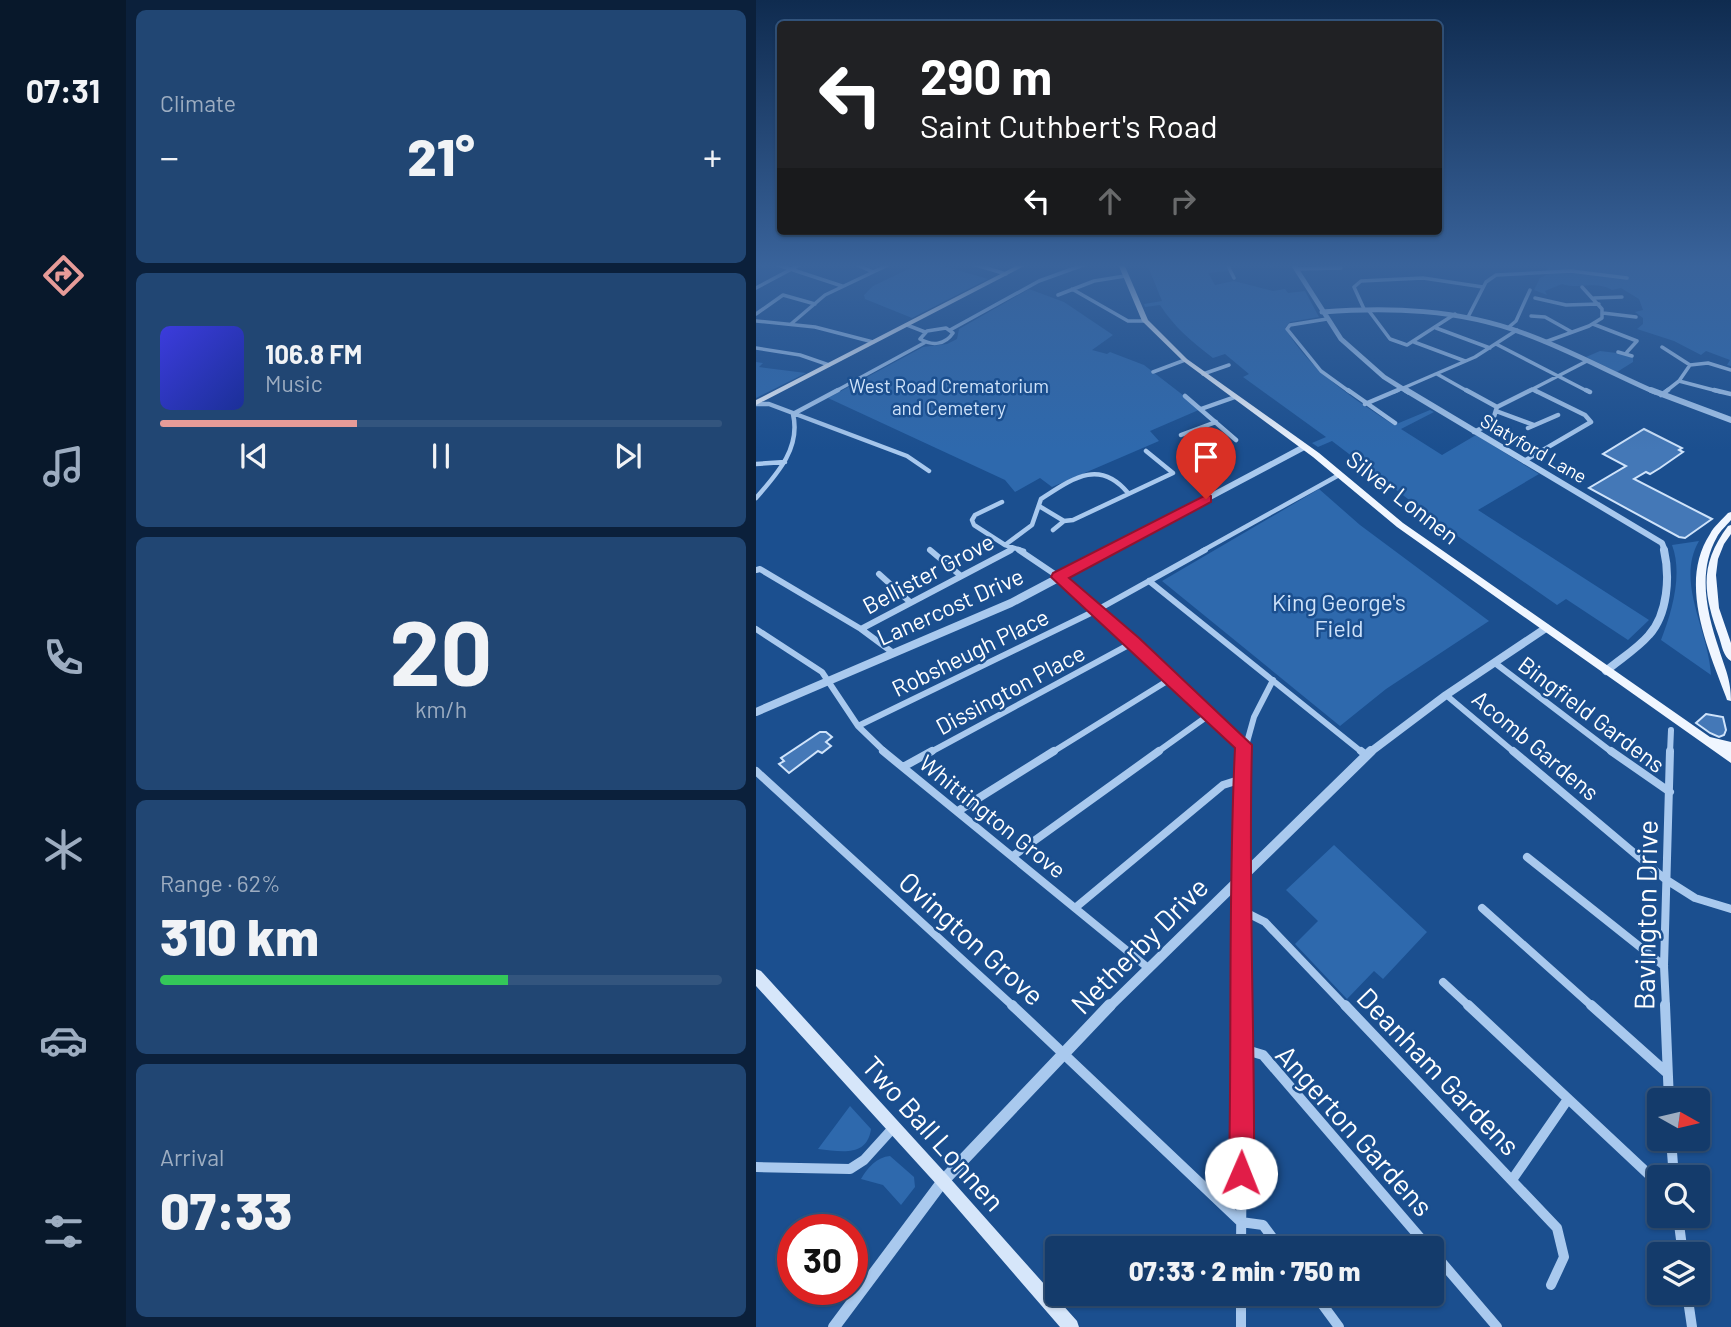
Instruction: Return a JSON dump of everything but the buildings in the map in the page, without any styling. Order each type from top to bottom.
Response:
[{"type":"main road","points":[[756,402],[905,326]]},
{"type":"main road","name":"Silver Lonnen","points":[[1149,326],[1185,360],[1304,447],[1400,525],[1731,758]]},
{"type":"main road","points":[[756,402],[770,400],[829,365]]},
{"type":"main road","points":[[1731,515],[1709,541],[1701,559],[1699,578],[1704,612],[1731,697]]},
{"type":"main road","points":[[1731,528],[1716,550],[1710,584],[1717,618],[1731,657]]},
{"type":"main road","name":"Silver Lonnen","points":[[1693,732],[1731,747]]},
{"type":"main road","name":"Two Ball Lonnen","points":[[757,978],[943,1181],[1071,1327]]},
{"type":"street","points":[[802,326],[853,334],[873,342]]},
{"type":"street","points":[[910,326],[925,331]]},
{"type":"street","points":[[924,343],[920,336],[925,331],[935,328],[950,330],[957,326]]},
{"type":"street","points":[[1289,326],[1287,329],[1321,371],[1395,423]]},
{"type":"street","name":"Slatyford Lane","points":[[1332,326],[1351,350],[1401,389],[1662,543],[1666,552],[1664,605],[1652,632],[1605,671]]},
{"type":"street","points":[[1379,326],[1390,339],[1404,345],[1414,342],[1439,326]]},
{"type":"street","points":[[1505,326],[1661,395],[1731,420]]},
{"type":"street","points":[[1561,326],[1570,331]]},
{"type":"street","points":[[1545,342],[1587,326]]},
{"type":"street","points":[[1598,326],[1637,341],[1629,354],[1618,352]]},
{"type":"street","points":[[1436,328],[1490,348]]},
{"type":"street","points":[[793,414],[924,343],[948,340],[953,336],[950,330]]},
{"type":"street","points":[[1365,404],[1465,361],[1517,330]]},
{"type":"street","points":[[1414,342],[1465,361]]},
{"type":"street","points":[[1496,344],[1590,392]]},
{"type":"street","points":[[756,348],[800,355],[829,365]]},
{"type":"street","points":[[1662,350],[1669,351],[1690,365],[1723,364],[1731,369]]},
{"type":"street","points":[[1153,372],[1185,360]]},
{"type":"street","points":[[1474,432],[1492,423],[1497,409],[1587,361]]},
{"type":"street","points":[[1203,374],[1229,365]]},
{"type":"street","points":[[1661,395],[1679,381],[1690,365]]},
{"type":"street","points":[[1437,374],[1531,426],[1558,415]]},
{"type":"street","points":[[1679,381],[1731,394]]},
{"type":"street","points":[[1524,461],[1591,422],[1585,415],[1532,389]]},
{"type":"street","points":[[1185,396],[1236,440]]},
{"type":"street","points":[[1201,409],[1235,397]]},
{"type":"street","points":[[770,400],[793,414],[907,456],[929,471]]},
{"type":"street","points":[[756,498],[785,462],[796,430],[793,414]]},
{"type":"street","points":[[1181,435],[1216,422]]},
{"type":"street","points":[[1190,432],[1210,450]]},
{"type":"street","points":[[1202,453],[1217,447]]},
{"type":"street","name":"Lanercost Drive","points":[[756,712],[1011,603],[1304,447]]},
{"type":"street","points":[[1054,530],[1064,521],[1073,520],[1129,493],[1146,488],[1173,473],[1146,451]]},
{"type":"street","points":[[756,464],[785,462]]},
{"type":"street","points":[[1005,545],[1026,531],[1041,499],[1088,474],[1104,472],[1113,476],[1129,493]]},
{"type":"street","name":"Robsheugh Place","points":[[859,726],[1097,610],[1339,475]]},
{"type":"street","points":[[1002,502],[975,515],[972,520],[974,525],[1012,549],[1026,552],[1059,577],[1134,642],[1244,745]]},
{"type":"street","points":[[1039,506],[1064,521]]},
{"type":"street","name":"Bellister Grove","points":[[861,629],[1012,549]]},
{"type":"street","points":[[930,550],[961,576]]},
{"type":"street","points":[[756,570],[760,569],[861,629],[892,652]]},
{"type":"street","points":[[880,574],[910,602]]},
{"type":"street","points":[[1149,581],[1366,755]]},
{"type":"street","name":"Netherby Drive","points":[[835,1327],[943,1181],[1147,967],[1366,755],[1446,695],[1545,628]]},
{"type":"street","points":[[756,629],[822,672],[830,681]]},
{"type":"street","name":"Dissington Place","points":[[903,767],[1134,642]]},
{"type":"street","name":"Bingfield Gardens","points":[[1495,663],[1649,780],[1670,792]]},
{"type":"street","points":[[958,811],[1172,678]]},
{"type":"street","points":[[1241,1236],[1241,779],[1244,745],[1250,725],[1273,680]]},
{"type":"street","name":"Whittington Grove","points":[[830,681],[833,691],[859,726],[903,767],[1147,967]]},
{"type":"street","name":"Acomb Gardens","points":[[1446,695],[1665,879],[1695,898],[1731,909]]},
{"type":"street","points":[[1013,856],[1209,715]]},
{"type":"street","name":"Bavington Drive","points":[[1668,1088],[1664,966],[1671,730]]},
{"type":"street","name":"Ovington Grove","points":[[756,771],[1064,1053],[1241,1223],[1263,1225],[1271,1236]]},
{"type":"street","points":[[1075,908],[1223,785],[1241,779]]},
{"type":"street","points":[[1527,857],[1664,966]]},
{"type":"street","points":[[1482,908],[1667,1072]]},
{"type":"street","name":"Deanham Gardens","points":[[1241,910],[1265,922],[1557,1228],[1564,1257],[1551,1285]]},
{"type":"street","points":[[1443,982],[1647,1173]]},
{"type":"street","name":"Angerton Gardens","points":[[1243,1049],[1263,1055],[1419,1236]]},
{"type":"street","points":[[1512,1180],[1568,1099]]},
{"type":"street","points":[[756,1167],[850,1169],[864,1160],[893,1128]]},
{"type":"street","name":"Angerton Gardens","points":[[1444,1265],[1497,1327]]},
{"type":"street","points":[[1689,1305],[1692,1327]]},
{"type":"street","points":[[1241,1306],[1241,1327]]},
{"type":"street","points":[[1324,1306],[1339,1327]]},
{"type":"green space","name":"West Road Crematorium and Cemetery","points":[[964,326],[1100,326],[1113,335],[1092,350],[1107,354],[1110,352],[1144,365],[1201,409],[1150,431],[1159,441],[1052,487],[1040,478],[1015,492],[1005,480],[828,398],[923,347],[947,344],[957,339],[959,329]]},
{"type":"green space","points":[[1287,326],[1285,328],[1295,344],[1320,371],[1394,425],[1430,410],[1434,412],[1401,429],[1442,455],[1476,435],[1539,474],[1478,510],[1649,620],[1628,640],[1566,599],[1557,605],[1446,528],[1332,441],[1318,447],[1312,443],[1326,437],[1243,377],[1249,374],[1225,354],[1213,358],[1178,327]]},
{"type":"green space","points":[[1641,326],[1731,326],[1731,366],[1727,365],[1730,360],[1706,351],[1701,355],[1674,341],[1637,329]]},
{"type":"green space","points":[[1600,351],[1625,354],[1633,358],[1633,362],[1617,372],[1586,357]]},
{"type":"green space","points":[[756,362],[763,363],[759,367],[806,373],[756,398]]},
{"type":"green space","name":"King George's Field","points":[[1319,489],[1360,525],[1489,621],[1386,689],[1340,726],[1162,581]]},
{"type":"green space","points":[[1699,541],[1690,573],[1711,675],[1661,640],[1672,605],[1676,580],[1672,545]]},
{"type":"green space","points":[[1334,845],[1427,932],[1383,979],[1374,971],[1347,999],[1295,944],[1318,921],[1286,890]]},
{"type":"green space","points":[[850,1106],[871,1129],[864,1145],[851,1151],[818,1149]]},
{"type":"green space","points":[[890,1156],[914,1177],[915,1187],[901,1205],[883,1185],[861,1179],[873,1164]]},
{"type":"route","points":[[1206,499],[1059,577],[1134,642],[1244,745],[1240,838],[1243,1049],[1241,1173]]}]
